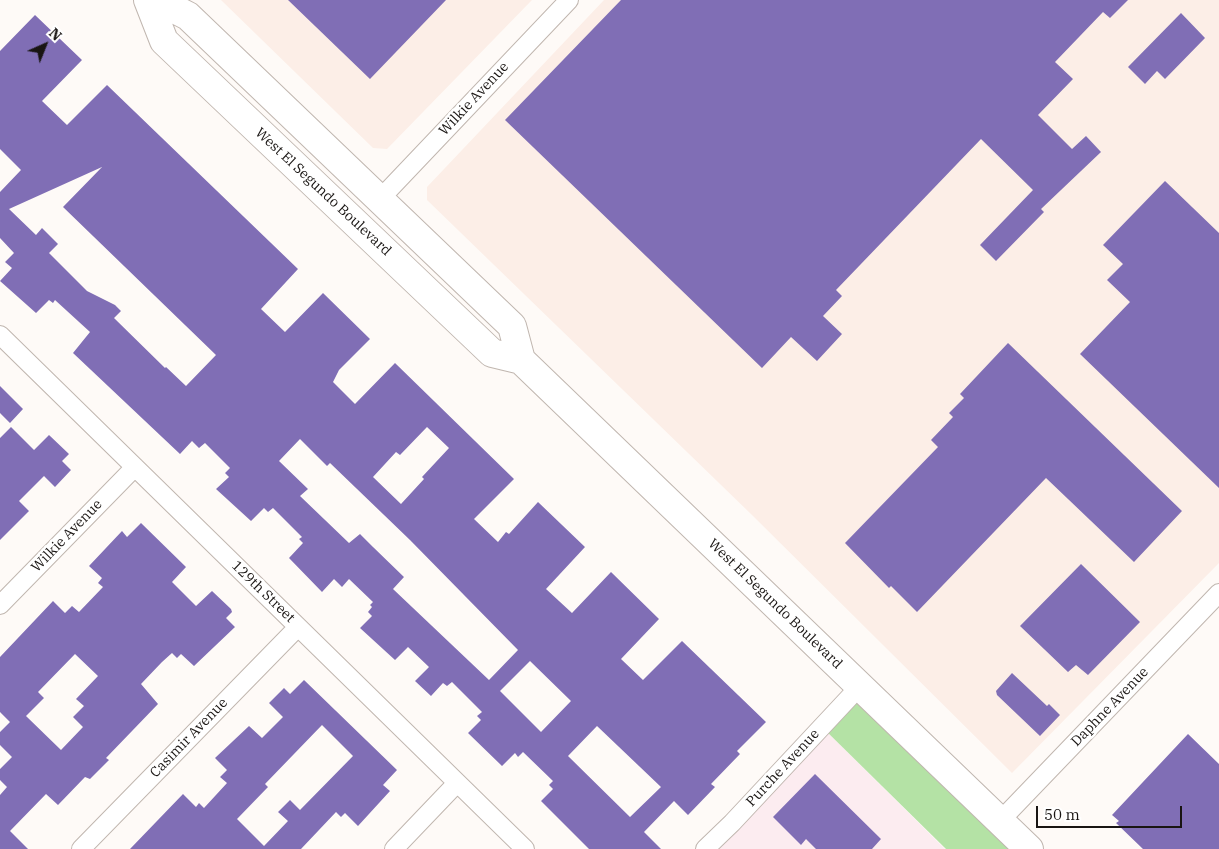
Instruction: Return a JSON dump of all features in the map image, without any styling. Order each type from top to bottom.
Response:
[{"type":"main road","points":[[150,0],[355,196],[368,202],[380,199]]},
{"type":"main road","name":"West El Segundo Boulevard","points":[[150,0],[164,41],[492,353],[521,360],[1029,849]]},
{"type":"main road","points":[[157,0],[188,16],[512,326],[521,360]]},
{"type":"street","name":"Wilkie Avenue","points":[[380,199],[569,0]]},
{"type":"street","name":"129th Street","points":[[0,335],[525,849]]},
{"type":"street","name":"Wilkie Avenue","points":[[0,605],[135,467]]},
{"type":"street","name":"Daphne Avenue","points":[[1000,821],[1219,592]]},
{"type":"street","name":"Casimir Avenue","points":[[81,849],[298,627]]},
{"type":"street","name":"Purche Avenue","points":[[705,849],[860,686]]},
{"type":"street","points":[[394,849],[458,783]]},
{"type":"shaded area","points":[[221,0],[532,0],[387,149],[373,148]]},
{"type":"shaded area","points":[[604,0],[1219,0],[1219,563],[1012,773],[752,515],[427,200],[427,187]]},
{"type":"shaded area","points":[[822,727],[945,849],[709,849]]},
{"type":"green space","points":[[860,686],[1029,849],[946,849],[822,727]]},
{"type":"building","points":[[288,0],[446,0],[370,79]]},
{"type":"building","points":[[621,0],[1128,0],[1110,18],[1103,12],[1055,62],[1073,79],[1038,115],[1072,149],[1086,136],[1101,152],[1041,209],[1044,212],[996,261],[980,245],[1033,190],[981,139],[836,290],[842,296],[823,316],[842,334],[817,361],[791,337],[762,368],[505,120]]},
{"type":"building","points":[[1181,13],[1205,38],[1165,79],[1157,71],[1145,84],[1128,67]]},
{"type":"building","points":[[35,15],[82,60],[42,101],[67,125],[107,85],[298,269],[261,309],[285,332],[323,293],[370,339],[339,370],[333,382],[355,404],[395,363],[514,479],[474,519],[498,542],[506,532],[509,534],[538,502],[585,547],[546,589],[572,613],[611,572],[659,619],[621,659],[643,680],[682,641],[766,722],[737,751],[740,754],[711,784],[715,787],[688,815],[674,801],[644,832],[661,849],[589,849],[541,801],[553,789],[549,785],[553,781],[523,752],[518,757],[515,753],[502,766],[468,733],[481,720],[477,716],[482,712],[452,682],[447,686],[443,683],[431,696],[415,681],[429,667],[408,647],[395,660],[360,628],[372,616],[368,612],[373,602],[349,579],[342,587],[334,579],[322,592],[289,558],[303,543],[299,539],[302,537],[273,508],[268,512],[264,508],[251,521],[216,489],[229,477],[225,473],[230,468],[205,443],[199,448],[192,441],[180,454],[73,353],[90,332],[55,300],[53,303],[49,300],[36,313],[0,281],[12,268],[5,262],[14,253],[0,238],[0,192],[21,170],[0,149],[0,51]],"holes":[[[102,167],[63,207],[216,355],[186,386],[114,318],[121,311],[115,305],[87,291],[49,253],[58,244],[42,228],[36,235],[9,209]],[[427,427],[449,448],[422,477],[424,479],[401,504],[373,477],[396,452],[400,455]],[[300,439],[327,466],[330,463],[410,540],[518,650],[489,680],[393,589],[404,577],[360,534],[349,543],[300,496],[308,489],[279,461]],[[530,661],[571,701],[541,732],[500,691]],[[597,726],[661,787],[630,817],[568,756]]]},
{"type":"building","points":[[1165,181],[1219,233],[1219,488],[1080,354],[1130,302],[1107,280],[1123,264],[1103,245]]},
{"type":"building","points":[[1008,343],[1182,511],[1134,562],[1046,478],[917,612],[891,586],[889,588],[845,543],[938,447],[931,440],[953,417],[949,413],[964,398],[960,394]]},
{"type":"building","points":[[0,386],[23,409],[10,423],[0,413]]},
{"type":"building","points":[[11,427],[34,450],[49,435],[69,454],[62,461],[71,470],[55,487],[44,476],[19,501],[29,511],[0,540],[0,438]]},
{"type":"building","points":[[141,523],[186,567],[172,582],[196,606],[212,591],[231,609],[232,612],[226,618],[235,627],[194,666],[181,654],[177,658],[172,653],[162,662],[141,684],[158,704],[106,758],[109,760],[90,779],[85,777],[58,805],[46,794],[10,831],[28,849],[0,849],[0,795],[7,787],[0,780],[0,769],[12,757],[0,745],[0,732],[10,722],[0,712],[0,657],[53,601],[65,613],[72,606],[79,612],[103,587],[98,583],[102,578],[89,566],[122,531],[127,537]],"holes":[[[75,654],[98,676],[76,699],[84,706],[73,717],[83,727],[61,750],[26,716],[44,698],[38,692]]]},
{"type":"building","points":[[1081,564],[1140,622],[1088,675],[1076,665],[1068,672],[1020,626]]},
{"type":"building","points":[[1012,673],[1047,706],[1049,704],[1060,715],[1040,736],[997,695],[996,691]]},
{"type":"building","points":[[304,680],[397,770],[383,785],[390,791],[358,826],[345,813],[341,817],[336,812],[301,849],[130,849],[183,794],[196,807],[199,803],[204,808],[227,783],[220,777],[227,770],[215,758],[249,726],[262,738],[283,717],[269,703],[284,688],[290,694]],"holes":[[[322,725],[353,756],[300,810],[290,800],[278,812],[288,821],[264,846],[237,819],[268,787],[265,784]]]},
{"type":"building","points":[[1188,734],[1219,764],[1219,849],[1143,849],[1116,823],[1119,821],[1112,815]]},
{"type":"building","points":[[815,774],[881,839],[872,849],[816,849],[806,839],[801,845],[773,817]]}]
